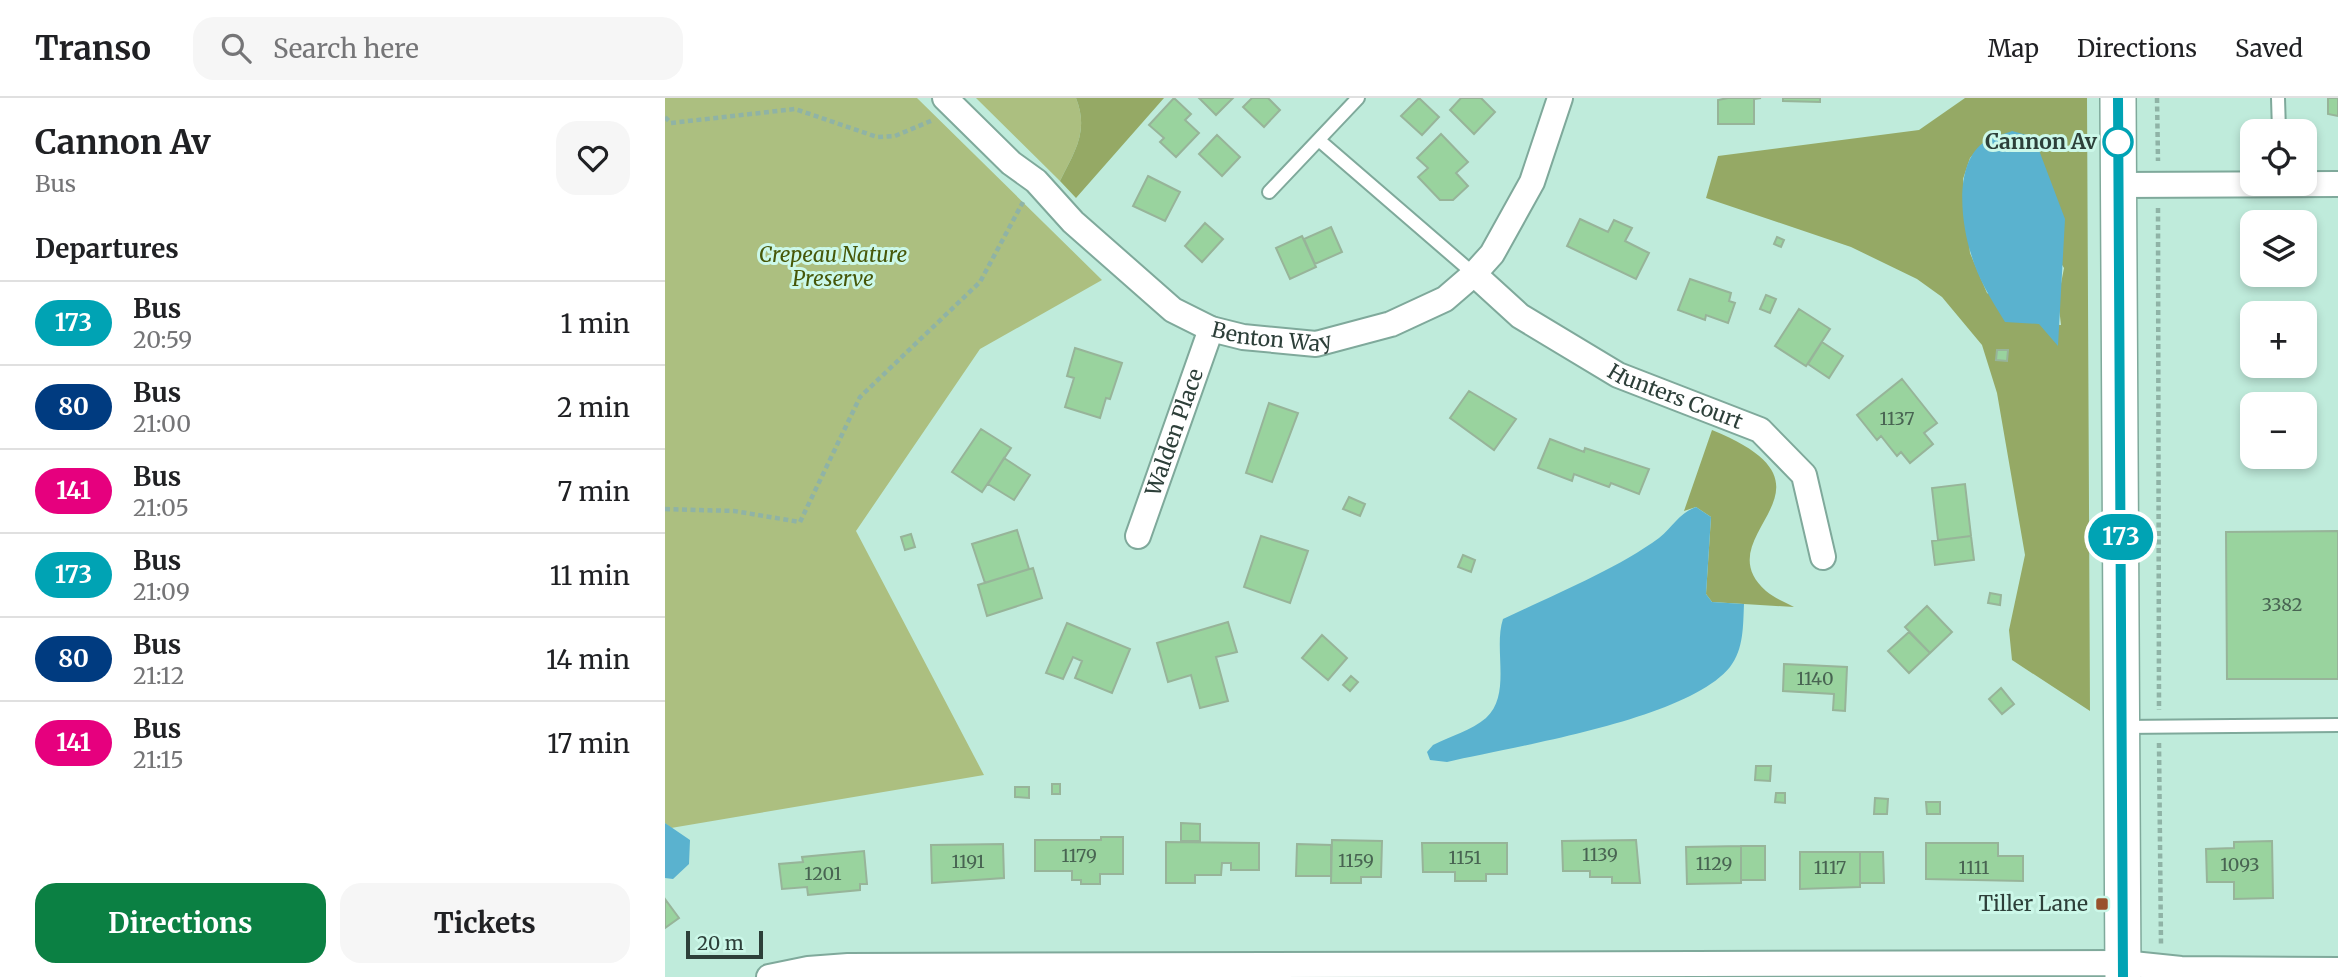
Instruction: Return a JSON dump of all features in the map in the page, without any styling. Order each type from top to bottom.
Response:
[{"type":"main road","points":[[2118,98],[2123,970]]},
{"type":"street","name":"Benton Way","points":[[950,103],[1011,163],[1036,181],[1073,222],[1173,310],[1211,329],[1243,337],[1316,344],[1391,324],[1445,299],[1474,274],[1492,254],[1532,182],[1560,98]]},
{"type":"street","points":[[2119,185],[2240,184]]},
{"type":"street","points":[[2317,184],[2338,184]]},
{"type":"street","name":"Hunters Court","points":[[1474,274],[1520,316],[1618,375],[1760,430],[1804,475],[1823,557]]},
{"type":"street","name":"Walden Place","points":[[1138,536],[1211,329]]},
{"type":"street","points":[[769,977],[808,969],[848,966],[1877,971],[2161,968],[2338,970]]},
{"type":"lane","points":[[1269,192],[1320,142],[1358,98]]},
{"type":"lane","points":[[2277,98],[2278,119]]},
{"type":"lane","points":[[1320,142],[1474,274]]},
{"type":"lane","points":[[2122,727],[2338,725]]},
{"type":"path","points":[[2157,98],[2161,968]]},
{"type":"path","points":[[665,117],[671,123],[795,109],[877,137],[895,136],[937,119],[950,103]]},
{"type":"path","points":[[665,509],[734,511],[800,522],[860,397],[980,282],[1036,181]]},
{"type":"green space","name":"Crepeau Nature Preserve","points":[[665,98],[917,98],[1102,280],[980,349],[856,531],[984,775],[671,828],[665,823]]},
{"type":"green space","points":[[976,98],[1076,98],[1080,110],[1081,131],[1060,181]]},
{"type":"green space","points":[[1076,98],[1164,98],[1076,198],[1060,181],[1081,131],[1080,110]]},
{"type":"green space","points":[[1965,98],[2087,98],[2090,711],[2012,660],[2009,630],[2025,555],[1997,393],[1982,345],[1942,297],[1917,279],[1851,247],[1706,198],[1718,156],[1919,130]],"holes":[[[1985,141],[2064,268],[2058,299],[2061,325],[2039,324],[1987,293],[1970,253],[1963,179],[1970,158]]]},
{"type":"green space","points":[[1712,430],[1753,452],[1773,472],[1776,492],[1751,550],[1751,570],[1766,591],[1794,607],[1712,602],[1706,594],[1711,517],[1696,507],[1684,511]]},
{"type":"water","points":[[2012,131],[2034,137],[2065,219],[2058,346],[2039,324],[2005,322],[1981,281],[1967,241],[1962,193],[1968,163],[1975,150],[1986,141]]},
{"type":"water","points":[[1696,507],[1711,517],[1706,594],[1712,602],[1744,604],[1740,645],[1730,667],[1708,686],[1677,702],[1639,716],[1555,739],[1447,762],[1430,760],[1427,752],[1433,745],[1474,726],[1494,708],[1500,684],[1500,631],[1503,619],[1624,560],[1659,538]]},
{"type":"water","points":[[665,823],[690,840],[689,864],[673,879],[665,878]]},
{"type":"building","points":[[1174,98],[1191,114],[1185,120],[1199,133],[1176,157],[1160,142],[1164,138],[1149,125]]},
{"type":"building","points":[[1199,98],[1233,98],[1216,115]]},
{"type":"building","points":[[1252,98],[1268,98],[1280,110],[1264,127],[1243,107]]},
{"type":"building","points":[[1419,98],[1439,117],[1422,135],[1401,116]]},
{"type":"building","points":[[1461,98],[1481,98],[1495,112],[1474,134],[1450,110]]},
{"type":"building","points":[[1761,98],[1754,99],[1754,124],[1718,124],[1718,100]]},
{"type":"building","points":[[1783,98],[1820,98],[1820,102],[1783,101]]},
{"type":"building","points":[[2328,98],[2338,98],[2338,116],[2328,114]]},
{"type":"building","points":[[1441,134],[1468,162],[1456,173],[1468,186],[1453,200],[1440,200],[1418,177],[1428,168],[1417,158]]},
{"type":"building","points":[[1217,135],[1240,157],[1222,176],[1199,154]]},
{"type":"building","points":[[1148,176],[1180,192],[1165,221],[1133,206]]},
{"type":"building","points":[[1580,219],[1608,232],[1614,220],[1632,228],[1625,241],[1649,253],[1636,279],[1567,246]]},
{"type":"building","points":[[1205,223],[1223,239],[1202,262],[1185,246]]},
{"type":"building","points":[[1331,227],[1342,252],[1315,264],[1304,239]]},
{"type":"building","points":[[1302,236],[1316,267],[1290,279],[1276,248]]},
{"type":"building","points":[[1777,237],[1784,240],[1781,247],[1774,244]]},
{"type":"building","points":[[1690,279],[1731,293],[1729,301],[1735,303],[1728,323],[1706,315],[1705,320],[1678,310]]},
{"type":"building","points":[[1766,295],[1776,299],[1770,313],[1760,309]]},
{"type":"building","points":[[1799,309],[1830,329],[1806,366],[1775,346]]},
{"type":"building","points":[[1822,342],[1843,356],[1829,378],[1808,364]]},
{"type":"building","points":[[1075,348],[1122,363],[1110,399],[1106,398],[1100,418],[1065,407],[1074,378],[1067,376]]},
{"type":"building","points":[[1997,350],[2008,350],[2007,361],[1996,360]]},
{"type":"building","points":[[1902,379],[1937,423],[1924,433],[1933,444],[1910,463],[1901,452],[1897,456],[1881,436],[1877,440],[1857,415]]},
{"type":"building","points":[[1469,391],[1516,419],[1494,450],[1450,418]]},
{"type":"building","points":[[1269,403],[1298,413],[1272,482],[1246,473]]},
{"type":"building","points":[[981,429],[1011,448],[982,492],[952,472]]},
{"type":"building","points":[[1550,439],[1584,452],[1585,448],[1649,469],[1639,494],[1611,483],[1609,487],[1574,474],[1572,481],[1538,468]]},
{"type":"building","points":[[1004,458],[1030,475],[1014,500],[988,484]]},
{"type":"building","points":[[1965,484],[1971,536],[1938,540],[1932,488]]},
{"type":"building","points":[[1349,497],[1365,504],[1360,516],[1343,509]]},
{"type":"building","points":[[1017,530],[1029,569],[985,583],[972,544]]},
{"type":"building","points":[[2338,531],[2338,679],[2227,679],[2226,532]]},
{"type":"building","points":[[911,534],[915,547],[905,550],[901,537]]},
{"type":"building","points":[[1261,536],[1308,551],[1290,603],[1244,587]]},
{"type":"building","points":[[1971,536],[1974,560],[1935,565],[1932,541]]},
{"type":"building","points":[[1463,555],[1475,560],[1471,572],[1458,567]]},
{"type":"building","points":[[1033,568],[1042,598],[987,616],[978,585]]},
{"type":"building","points":[[1990,593],[2001,595],[2000,605],[1988,603]]},
{"type":"building","points":[[1927,606],[1952,632],[1930,653],[1905,627]]},
{"type":"building","points":[[1228,622],[1237,652],[1216,657],[1228,701],[1200,708],[1191,675],[1168,682],[1157,643]]},
{"type":"building","points":[[1067,623],[1130,649],[1112,693],[1075,678],[1082,661],[1073,657],[1063,679],[1046,673]]},
{"type":"building","points":[[1909,632],[1930,653],[1909,673],[1888,651]]},
{"type":"building","points":[[1322,635],[1347,658],[1328,680],[1302,658]]},
{"type":"building","points":[[1784,664],[1847,667],[1845,711],[1833,710],[1834,694],[1783,691]]},
{"type":"building","points":[[1351,676],[1358,682],[1350,691],[1343,685]]},
{"type":"building","points":[[2001,688],[2014,704],[2002,714],[1989,699]]},
{"type":"building","points":[[1756,766],[1771,766],[1770,781],[1755,780]]},
{"type":"building","points":[[1052,784],[1060,784],[1060,794],[1052,794]]},
{"type":"building","points":[[1015,787],[1029,787],[1029,798],[1015,797]]},
{"type":"building","points":[[1776,793],[1785,793],[1785,803],[1775,802]]},
{"type":"building","points":[[1875,798],[1888,799],[1887,814],[1874,814]]},
{"type":"building","points":[[1926,802],[1940,802],[1940,814],[1927,814]]},
{"type":"building","points":[[1181,823],[1200,824],[1200,841],[1181,841]]},
{"type":"building","points":[[1101,837],[1123,837],[1123,874],[1100,874],[1100,884],[1081,884],[1081,880],[1072,880],[1072,871],[1035,871],[1035,840],[1101,840]]},
{"type":"building","points":[[1332,840],[1382,841],[1381,877],[1361,877],[1361,883],[1331,883]]},
{"type":"building","points":[[1636,840],[1640,883],[1612,883],[1612,877],[1590,877],[1590,871],[1563,871],[1562,841]]},
{"type":"building","points":[[2272,841],[2273,898],[2234,899],[2234,882],[2207,882],[2206,849],[2234,848],[2234,842]]},
{"type":"building","points":[[1166,842],[1259,843],[1259,870],[1231,870],[1231,863],[1222,863],[1221,875],[1195,875],[1195,883],[1166,883]]},
{"type":"building","points":[[1422,843],[1507,843],[1507,874],[1486,874],[1486,881],[1455,881],[1455,872],[1423,872]]},
{"type":"building","points":[[1926,843],[1998,843],[1998,856],[2023,856],[2023,881],[1926,879]]},
{"type":"building","points":[[1003,844],[1004,878],[932,883],[931,845]]},
{"type":"building","points":[[1297,844],[1331,845],[1331,876],[1296,876]]},
{"type":"building","points":[[1741,846],[1765,846],[1765,880],[1741,880]]},
{"type":"building","points":[[1741,846],[1741,883],[1687,884],[1686,847]]},
{"type":"building","points":[[864,851],[867,884],[860,884],[860,890],[808,895],[807,887],[782,889],[779,864],[803,862],[802,857]]},
{"type":"building","points":[[1800,852],[1860,852],[1860,887],[1800,889]]},
{"type":"building","points":[[1860,852],[1883,852],[1884,883],[1860,883]]},
{"type":"building","points":[[665,899],[679,918],[665,928]]},
{"type":"bus line","name":"173","points":[[2118,98],[2123,977]]},
{"type":"place","name":"Cannon Av","points":[[2118,142]]},
{"type":"place","name":"Tiller Lane","points":[[2102,904]]}]
